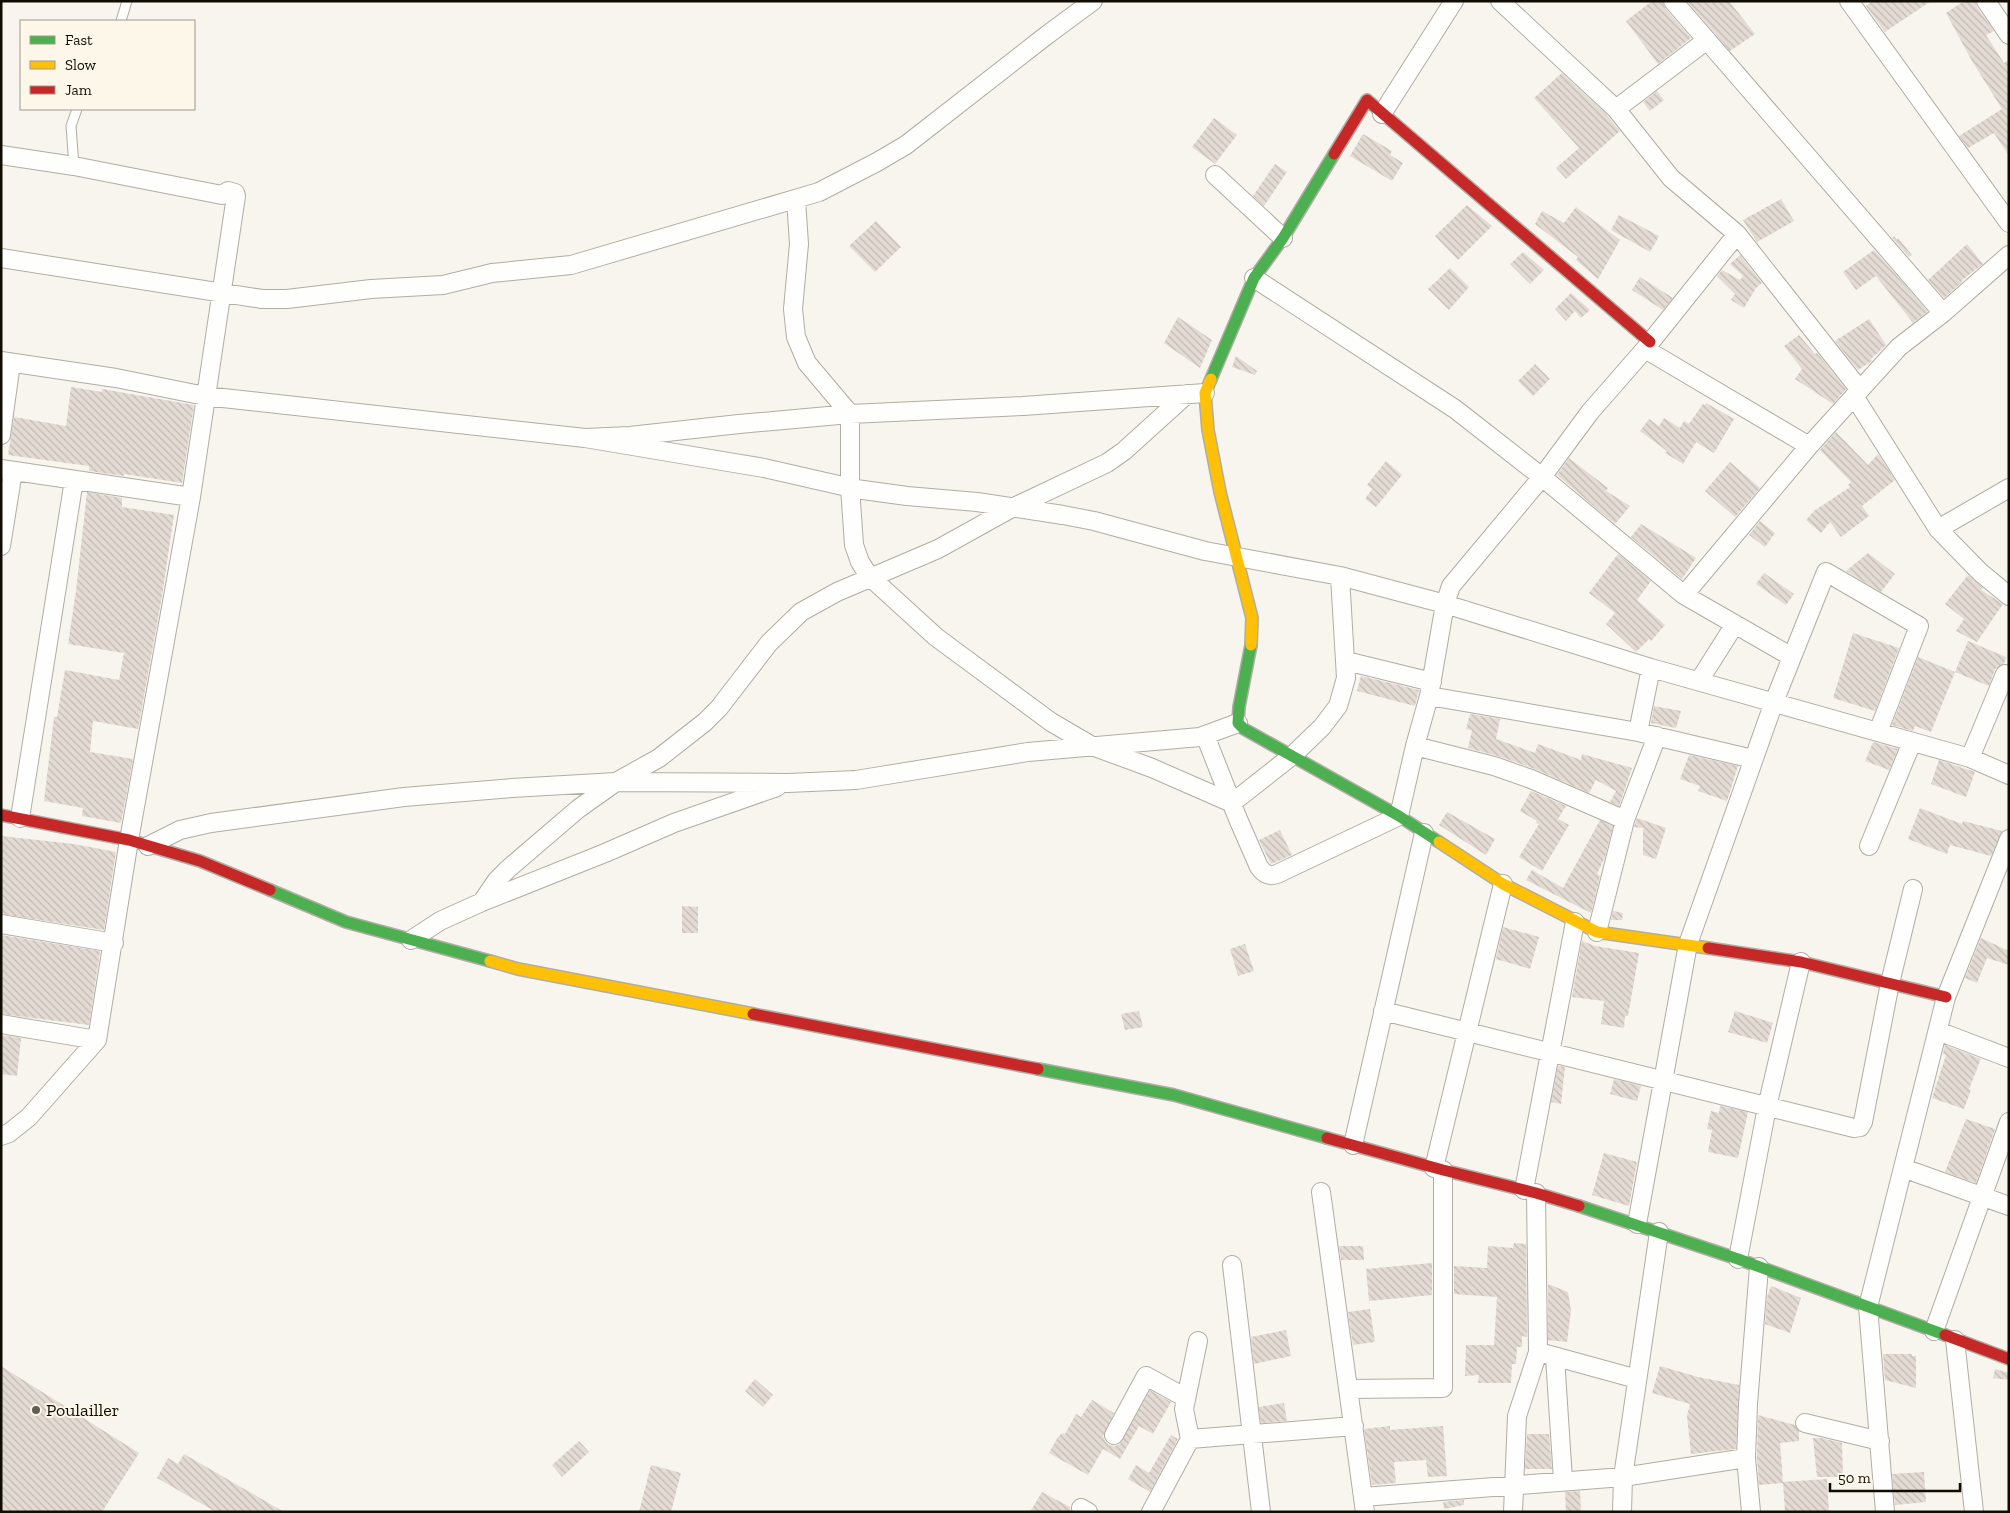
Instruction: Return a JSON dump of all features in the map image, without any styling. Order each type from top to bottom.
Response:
[{"type":"street","points":[[1,258],[262,299],[287,299],[371,289],[443,285],[492,273],[571,265],[819,192],[878,162],[906,145],[1047,34],[1093,1]]},
{"type":"street","points":[[1382,114],[1454,1]]},
{"type":"street","points":[[1500,1],[1616,109],[1671,178],[1737,234],[1857,393],[1938,529],[1980,572],[2009,596]]},
{"type":"street","points":[[1673,1],[1942,312]]},
{"type":"street","points":[[1848,1],[2009,223]]},
{"type":"street","points":[[1986,1],[2009,35]]},
{"type":"street","points":[[1616,109],[1707,40]]},
{"type":"street","points":[[482,902],[497,880],[578,809],[616,782],[658,758],[705,722],[719,708],[769,643],[796,616],[813,604],[938,549],[1012,508],[1107,463],[1196,393],[1254,278],[1283,238],[1367,100],[1648,346],[1809,446]]},
{"type":"street","points":[[1,156],[74,166],[222,195],[228,191],[235,193],[236,196],[191,497],[130,840],[97,1040],[29,1117],[9,1133],[1,1136]]},
{"type":"street","points":[[1215,175],[1283,238]]},
{"type":"street","points":[[796,200],[799,244],[793,309],[796,337],[807,362],[850,414],[850,488],[854,544],[860,562],[871,578],[930,632],[1051,722],[1092,746],[1152,768],[1232,804]]},
{"type":"street","points":[[1399,816],[1415,746],[1431,689],[1445,604],[1451,586],[1542,478],[1590,412],[1648,346],[1737,234]]},
{"type":"street","points":[[1684,595],[1809,446],[1899,347],[2009,255]]},
{"type":"street","points":[[1254,278],[1455,409],[1684,595],[1792,657]]},
{"type":"street","points":[[1,435],[6,362],[116,378],[205,396],[585,438],[764,468],[850,488],[907,496],[977,502],[1094,521],[1188,547],[1340,576],[1445,604],[1651,668],[1970,758],[2009,775]]},
{"type":"street","points":[[585,438],[630,436],[850,414],[1023,406],[1196,393]]},
{"type":"street","points":[[1196,393],[1208,430],[1235,556],[1249,604],[1253,632],[1251,653],[1239,707],[1238,723],[1244,729],[1399,816],[1502,884],[1597,932],[1801,962],[1946,997]]},
{"type":"street","points":[[1,546],[7,470],[191,497]]},
{"type":"street","points":[[20,818],[74,480]]},
{"type":"street","points":[[1938,529],[2009,488]]},
{"type":"street","points":[[1637,1224],[1688,944],[1774,702],[1826,572],[1919,626],[1878,732]]},
{"type":"street","points":[[1232,804],[1293,755],[1322,727],[1338,706],[1346,678],[1340,576]]},
{"type":"street","points":[[1699,680],[1735,624]]},
{"type":"street","points":[[1346,661],[1431,689],[1657,736],[1753,759]]},
{"type":"street","points":[[1638,732],[1651,668]]},
{"type":"street","points":[[1970,758],[2005,674]]},
{"type":"street","points":[[148,846],[180,830],[254,816],[404,797],[616,782],[856,780],[980,758],[1189,738],[1205,735],[1238,723]]},
{"type":"street","points":[[1205,735],[1259,867],[1268,875],[1277,874],[1399,816]]},
{"type":"street","points":[[1597,932],[1626,820],[1657,736]]},
{"type":"street","points":[[1869,846],[1912,742]]},
{"type":"street","points":[[1415,746],[1501,768],[1626,820]]},
{"type":"street","points":[[411,940],[440,921],[482,902],[674,823],[788,782]]},
{"type":"street","points":[[1,815],[130,840],[200,861],[346,922],[518,969],[1174,1095],[1439,1169],[1530,1192],[1637,1224],[1738,1258],[2009,1359]]},
{"type":"street","points":[[1353,1145],[1424,833]]},
{"type":"street","points":[[1885,1512],[1868,1307],[1946,997],[2009,839]]},
{"type":"street","points":[[1348,1389],[1443,1388],[1439,1169],[1467,1032],[1502,884]]},
{"type":"street","points":[[1383,1011],[1767,1107],[1854,1128],[1860,1127],[1863,1122],[1890,984],[1913,890]]},
{"type":"street","points":[[1563,1480],[1546,1354],[1530,1192],[1550,1053],[1575,922]]},
{"type":"street","points":[[1,924],[114,943]]},
{"type":"street","points":[[1738,1258],[1767,1107],[1801,962]]},
{"type":"street","points":[[1,1024],[97,1040]]},
{"type":"street","points":[[1938,1031],[2009,1058]]},
{"type":"street","points":[[1934,1331],[2009,1122]]},
{"type":"street","points":[[1903,1168],[2009,1206]]},
{"type":"street","points":[[1321,1192],[1364,1504],[1514,1485],[1623,1477],[1746,1458]]},
{"type":"street","points":[[1622,1512],[1623,1477],[1659,1232]]},
{"type":"street","points":[[1232,1266],[1261,1512]]},
{"type":"street","points":[[1751,1512],[1746,1458],[1748,1404],[1759,1266]]},
{"type":"street","points":[[1955,1340],[1974,1512]]},
{"type":"street","points":[[1151,1512],[1190,1440],[1184,1409],[1198,1341]]},
{"type":"street","points":[[1546,1354],[1637,1379]]},
{"type":"street","points":[[1513,1512],[1517,1416],[1546,1354]]},
{"type":"street","points":[[1114,1435],[1146,1376],[1186,1398]]},
{"type":"street","points":[[1805,1423],[1880,1441]]},
{"type":"street","points":[[1190,1440],[1354,1426]]},
{"type":"lane","points":[[121,20],[127,1]]},
{"type":"lane","points":[[74,166],[72,126],[77,110]]},
{"type":"building","points":[[1652,1],[1663,1],[1665,8],[1691,38],[1658,64],[1626,21]]},
{"type":"building","points":[[1687,1],[1729,1],[1755,34],[1730,51]]},
{"type":"building","points":[[1873,1],[1931,1],[1885,32],[1866,6]]},
{"type":"building","points":[[1964,1],[1975,1],[1977,7],[1994,31],[1986,35],[2004,63],[2009,60],[2009,156],[1994,133],[1968,148],[1959,136],[2002,109],[1972,61],[1946,13]]},
{"type":"building","points":[[1562,73],[1606,114],[1620,131],[1566,179],[1556,168],[1579,148],[1534,98]]},
{"type":"building","points":[[1657,91],[1664,100],[1650,111],[1643,102]]},
{"type":"building","points":[[1214,118],[1237,135],[1215,164],[1192,147]]},
{"type":"building","points":[[1363,134],[1392,151],[1390,155],[1403,163],[1392,181],[1350,156]]},
{"type":"building","points":[[1275,164],[1287,172],[1264,206],[1253,196]]},
{"type":"building","points":[[1781,199],[1794,221],[1757,242],[1743,220]]},
{"type":"building","points":[[1467,205],[1492,226],[1458,260],[1435,236]]},
{"type":"building","points":[[1576,207],[1620,240],[1598,279],[1576,260],[1578,257],[1535,224],[1542,211],[1564,223]]},
{"type":"building","points":[[1619,215],[1659,236],[1650,252],[1611,230]]},
{"type":"building","points":[[876,221],[901,247],[875,272],[849,246]]},
{"type":"building","points":[[1894,236],[1897,240],[1898,238],[1912,255],[1909,257],[1892,238]]},
{"type":"building","points":[[1967,244],[1983,264],[1961,281],[1944,298],[1928,280]]},
{"type":"building","points":[[1874,250],[1928,311],[1913,323],[1876,276],[1856,290],[1843,272]]},
{"type":"building","points":[[1523,252],[1544,270],[1530,284],[1510,264]]},
{"type":"building","points":[[1740,255],[1762,283],[1756,288],[1744,308],[1731,300],[1735,294],[1717,276],[1722,270],[1740,280],[1743,276],[1730,264]]},
{"type":"building","points":[[1450,268],[1469,287],[1449,310],[1428,289]]},
{"type":"building","points":[[1640,277],[1673,298],[1663,310],[1632,290]]},
{"type":"building","points":[[1571,293],[1590,310],[1581,318],[1575,311],[1566,321],[1555,309]]},
{"type":"building","points":[[1178,317],[1212,340],[1200,368],[1164,343]]},
{"type":"building","points":[[1869,319],[1886,345],[1871,359],[1872,361],[1858,370],[1835,341]]},
{"type":"building","points":[[1799,335],[1815,354],[1817,353],[1846,389],[1833,404],[1795,379],[1802,369],[1784,346]]},
{"type":"building","points":[[1236,356],[1257,371],[1255,375],[1232,367]]},
{"type":"building","points":[[1535,364],[1550,379],[1533,396],[1518,381]]},
{"type":"building","points":[[71,387],[102,392],[102,389],[194,405],[182,483],[124,474],[124,476],[89,471],[89,466],[8,455],[14,417],[66,426]]},
{"type":"building","points":[[1706,403],[1734,419],[1714,453],[1696,442],[1683,464],[1665,453],[1667,451],[1640,431],[1649,419],[1659,426],[1664,418],[1680,428],[1684,421],[1689,424],[1703,404],[1705,405]]},
{"type":"building","points":[[1836,432],[1868,465],[1878,454],[1895,480],[1862,506],[1869,516],[1841,537],[1830,522],[1821,533],[1806,520],[1814,511],[1850,487],[1848,485],[1851,482],[1820,450]]},
{"type":"building","points":[[1569,458],[1608,488],[1606,491],[1630,506],[1615,524],[1557,475]]},
{"type":"building","points":[[1386,461],[1402,475],[1376,507],[1365,499],[1372,489],[1367,485]]},
{"type":"building","points":[[1730,462],[1760,488],[1735,517],[1705,491]]},
{"type":"building","points":[[87,492],[122,498],[122,507],[174,515],[162,596],[138,729],[93,721],[90,752],[133,759],[121,823],[82,816],[83,808],[44,801],[54,717],[57,717],[65,670],[119,680],[124,653],[68,644]]},
{"type":"building","points":[[1760,521],[1775,533],[1765,547],[1749,535]]},
{"type":"building","points":[[1641,524],[1696,558],[1682,579],[1631,537]]},
{"type":"building","points":[[1868,553],[1895,574],[1881,592],[1846,571]]},
{"type":"building","points":[[1618,554],[1651,581],[1637,600],[1665,625],[1651,641],[1649,639],[1636,652],[1606,624],[1615,613],[1589,593]]},
{"type":"building","points":[[1764,573],[1794,594],[1786,605],[1756,584]]},
{"type":"building","points":[[1968,575],[1983,588],[1981,590],[2003,604],[1977,642],[1956,631],[1964,619],[1945,604]]},
{"type":"building","points":[[1853,633],[1899,648],[1875,711],[1833,698]]},
{"type":"building","points":[[1968,641],[2006,657],[2004,664],[1995,669],[1989,686],[1955,672]]},
{"type":"building","points":[[1918,657],[1955,672],[1931,732],[1915,726],[1913,731],[1892,725]]},
{"type":"building","points":[[1361,676],[1419,690],[1415,706],[1357,691]]},
{"type":"building","points":[[1654,706],[1681,711],[1676,728],[1651,723]]},
{"type":"building","points":[[1470,714],[1500,719],[1496,739],[1535,753],[1538,744],[1581,760],[1582,754],[1632,768],[1619,806],[1610,802],[1616,791],[1596,780],[1589,793],[1535,769],[1468,748],[1472,730],[1466,729]]},
{"type":"building","points":[[1873,742],[1898,749],[1889,770],[1865,761]]},
{"type":"building","points":[[1689,755],[1738,766],[1727,801],[1698,791],[1700,786],[1680,779]]},
{"type":"building","points":[[1939,760],[1975,772],[1966,797],[1931,784]]},
{"type":"building","points":[[1531,791],[1566,806],[1558,819],[1569,825],[1542,871],[1519,857],[1539,824],[1520,811]]},
{"type":"building","points":[[1920,808],[1962,824],[1963,821],[2002,831],[1991,856],[1950,845],[1947,854],[1908,839]]},
{"type":"building","points":[[1447,812],[1495,839],[1486,855],[1439,825]]},
{"type":"building","points":[[1637,818],[1666,828],[1656,859],[1643,855],[1643,828],[1634,827]]},
{"type":"building","points":[[1600,820],[1613,826],[1605,857],[1597,874],[1600,876],[1591,913],[1526,880],[1532,870],[1563,888]]},
{"type":"building","points":[[1280,830],[1292,855],[1271,864],[1259,840]]},
{"type":"building","points":[[1,836],[74,844],[116,852],[104,930],[1,914]]},
{"type":"building","points":[[682,906],[698,907],[698,933],[682,933]]},
{"type":"building","points":[[1613,911],[1623,913],[1622,920],[1611,920]]},
{"type":"building","points":[[1503,927],[1539,937],[1530,969],[1496,959]]},
{"type":"building","points":[[1,935],[100,951],[89,1025],[1,1014]]},
{"type":"building","points":[[1981,938],[2009,951],[2009,965],[1987,958],[1977,983],[1965,978]]},
{"type":"building","points":[[1582,941],[1595,946],[1639,953],[1628,1016],[1625,1016],[1624,1028],[1601,1024],[1604,1001],[1572,997]]},
{"type":"building","points":[[1245,944],[1254,971],[1238,976],[1230,949]]},
{"type":"building","points":[[1139,1011],[1143,1027],[1125,1030],[1121,1014]]},
{"type":"building","points":[[1735,1011],[1773,1023],[1767,1043],[1728,1032]]},
{"type":"building","points":[[1,1035],[21,1038],[17,1076],[1,1074]]},
{"type":"building","points":[[1945,1045],[1981,1059],[1969,1089],[1971,1090],[1964,1109],[1932,1098],[1946,1055],[1943,1054]]},
{"type":"building","points":[[1558,1066],[1565,1067],[1561,1104],[1551,1102]]},
{"type":"building","points":[[1614,1079],[1641,1086],[1637,1101],[1610,1094]]},
{"type":"building","points":[[1720,1106],[1748,1112],[1738,1158],[1708,1152],[1712,1130],[1707,1129],[1711,1111],[1719,1113]]},
{"type":"building","points":[[1966,1119],[1995,1129],[1976,1183],[1945,1172]]},
{"type":"building","points":[[1604,1153],[1637,1162],[1629,1206],[1592,1195]]},
{"type":"building","points":[[1514,1243],[1526,1244],[1527,1337],[1522,1336],[1522,1347],[1517,1347],[1516,1364],[1512,1364],[1511,1383],[1478,1383],[1479,1375],[1465,1376],[1466,1345],[1494,1345],[1497,1297],[1454,1294],[1454,1266],[1487,1268],[1488,1246],[1513,1248]]},
{"type":"building","points":[[1339,1246],[1363,1246],[1364,1260],[1341,1260]]},
{"type":"building","points":[[1432,1263],[1432,1295],[1369,1301],[1366,1269]]},
{"type":"building","points":[[1548,1284],[1568,1292],[1571,1310],[1567,1342],[1548,1340]]},
{"type":"building","points":[[1771,1286],[1801,1298],[1790,1333],[1765,1324],[1767,1297]]},
{"type":"building","points":[[1370,1309],[1375,1342],[1353,1345],[1348,1312]]},
{"type":"building","points":[[1286,1330],[1291,1356],[1254,1364],[1251,1337]]},
{"type":"building","points":[[1883,1354],[1912,1354],[1912,1356],[1916,1356],[1916,1388],[1885,1380]]},
{"type":"building","name":"Poulailler","points":[[1,1366],[139,1453],[102,1512],[1,1512]]},
{"type":"building","points":[[1660,1366],[1698,1377],[1739,1385],[1736,1449],[1691,1454],[1687,1416],[1690,1404],[1652,1393]]},
{"type":"building","points":[[1995,1369],[2009,1373],[2009,1380],[1993,1378]]},
{"type":"building","points":[[755,1379],[773,1395],[763,1407],[745,1391]]},
{"type":"building","points":[[1150,1390],[1171,1402],[1153,1434],[1139,1426],[1120,1459],[1103,1449],[1088,1475],[1049,1453],[1058,1437],[1062,1433],[1065,1434],[1076,1414],[1081,1417],[1092,1400],[1114,1413],[1103,1436],[1109,1445],[1115,1446],[1120,1444]]},
{"type":"building","points":[[1284,1403],[1287,1421],[1261,1423],[1259,1407]]},
{"type":"building","points":[[1758,1415],[1795,1425],[1799,1431],[1799,1441],[1780,1443],[1783,1482],[1827,1479],[1829,1512],[1785,1512],[1783,1483],[1759,1485],[1757,1458]]},
{"type":"building","points":[[1390,1426],[1390,1430],[1443,1426],[1447,1476],[1428,1477],[1426,1460],[1394,1462],[1396,1483],[1372,1485],[1364,1429]]},
{"type":"building","points":[[1527,1434],[1549,1434],[1552,1469],[1525,1469]]},
{"type":"building","points":[[1171,1435],[1178,1439],[1150,1492],[1128,1479],[1136,1465],[1149,1473]]},
{"type":"building","points":[[1813,1438],[1842,1443],[1843,1477],[1817,1477]]},
{"type":"building","points":[[579,1441],[589,1452],[562,1477],[552,1465]]},
{"type":"building","points":[[184,1454],[284,1512],[216,1512],[157,1478],[168,1458],[178,1464]]},
{"type":"building","points":[[651,1465],[681,1473],[671,1512],[639,1512]]},
{"type":"building","points":[[1924,1472],[1926,1502],[1895,1505],[1892,1474]]},
{"type":"building","points":[[1580,1491],[1581,1512],[1566,1512],[1565,1492]]},
{"type":"building","points":[[1042,1492],[1070,1507],[1071,1512],[1030,1512]]},
{"type":"building","points":[[1464,1500],[1464,1505],[1444,1509],[1443,1502]]},
{"type":"traffic: fast","points":[[1211,379],[1254,278],[1283,238],[1334,154]]},
{"type":"traffic: fast","points":[[1251,645],[1239,707],[1238,723],[1244,729],[1399,816],[1439,842]]},
{"type":"traffic: fast","points":[[270,890],[346,922],[490,961]]},
{"type":"traffic: fast","points":[[1038,1069],[1174,1095],[1327,1138]]},
{"type":"traffic: fast","points":[[1579,1206],[1738,1259],[1945,1335]]},
{"type":"traffic: slow","points":[[1211,379],[1205,393],[1208,430],[1220,492],[1252,618],[1251,645]]},
{"type":"traffic: slow","points":[[1439,842],[1503,884],[1597,932],[1708,948]]},
{"type":"traffic: slow","points":[[490,961],[518,969],[753,1014]]},
{"type":"traffic: jam","points":[[1334,154],[1367,100],[1650,342]]},
{"type":"traffic: jam","points":[[1,815],[129,840],[200,861],[270,890]]},
{"type":"traffic: jam","points":[[1708,948],[1801,962],[1946,997]]},
{"type":"traffic: jam","points":[[753,1014],[1038,1069]]},
{"type":"traffic: jam","points":[[1327,1138],[1579,1206]]},
{"type":"traffic: jam","points":[[1945,1335],[2009,1359]]},
{"type":"place","name":"Poulailler","points":[[36,1410]]}]
